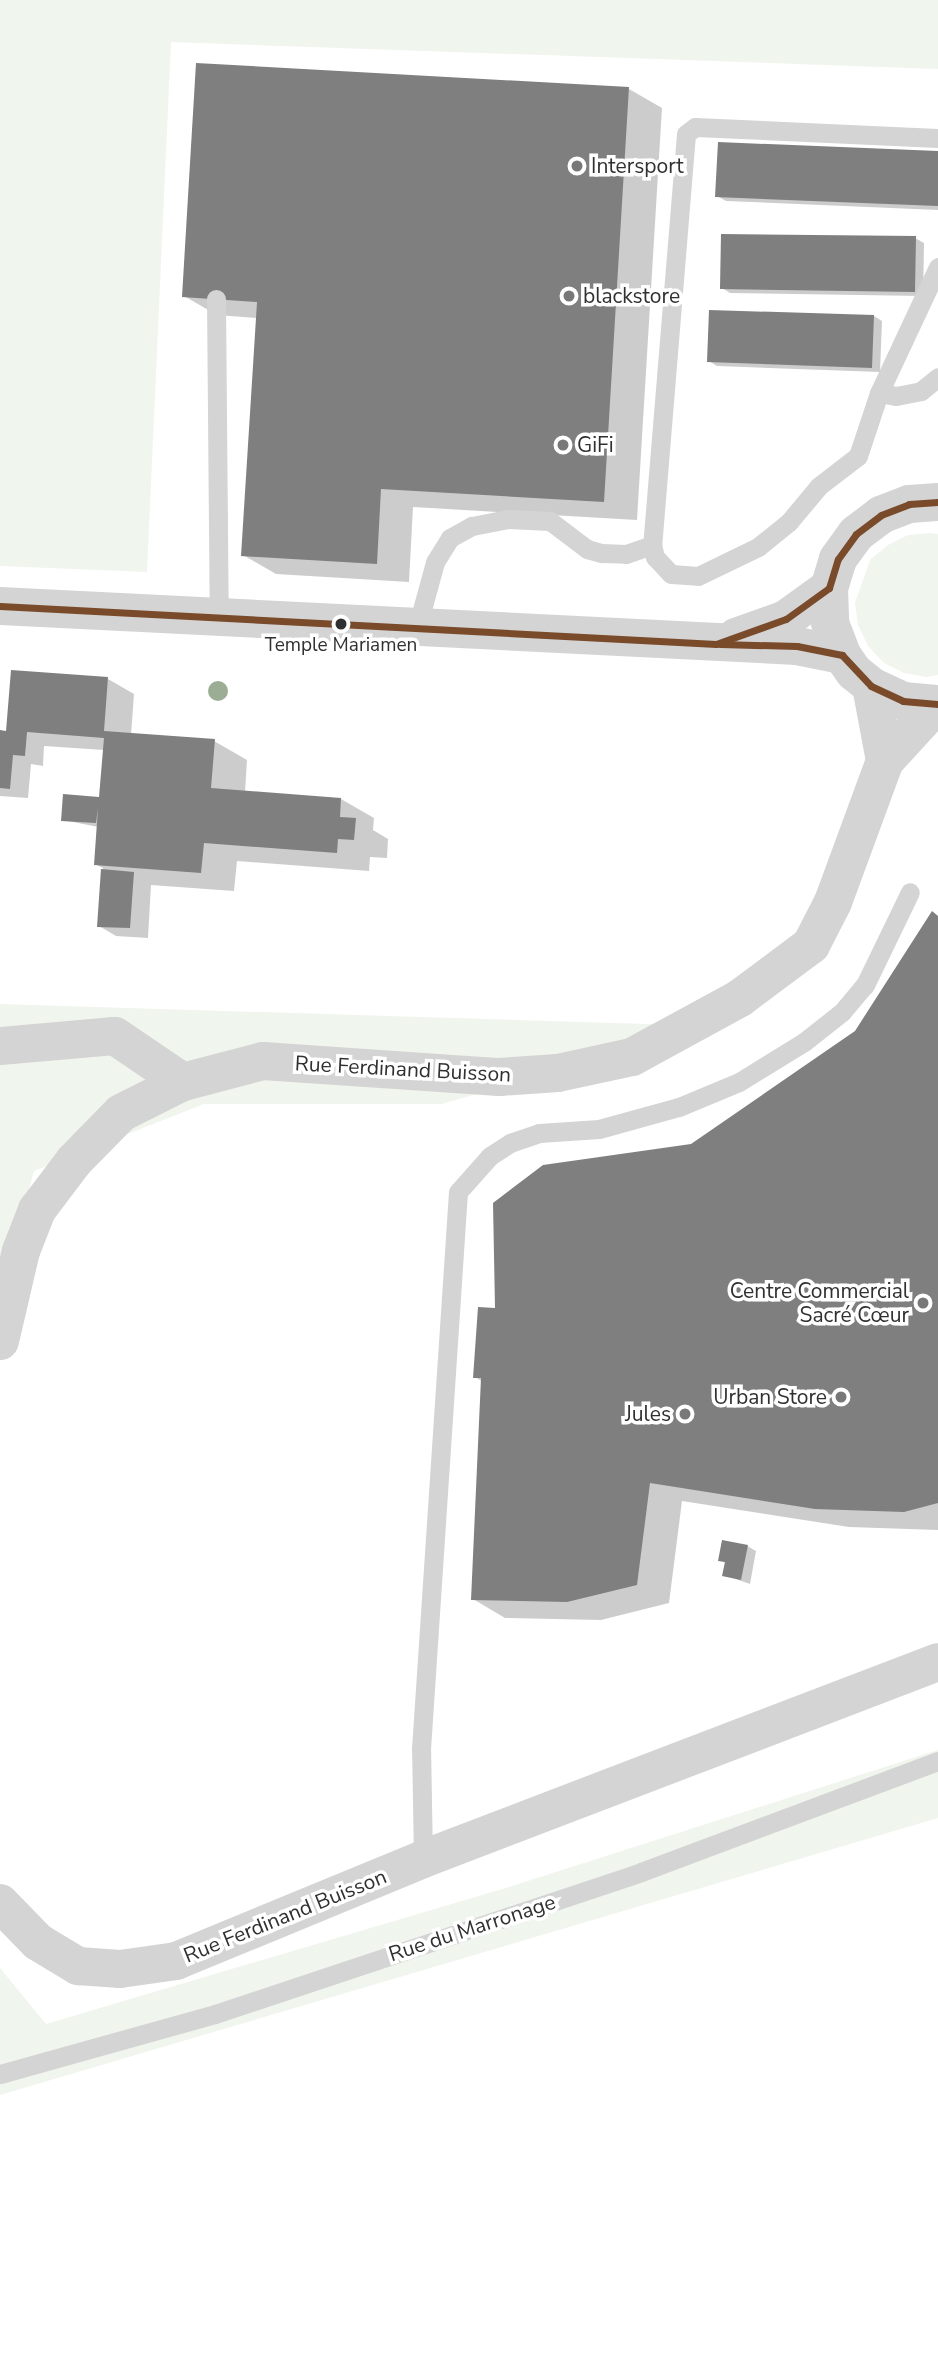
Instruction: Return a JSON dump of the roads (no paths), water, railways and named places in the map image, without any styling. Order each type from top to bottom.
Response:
[{"type":"street","points":[[938,502],[909,504],[881,515],[856,534],[838,559],[829,588],[830,623],[842,655],[871,686],[903,701],[938,704]]},
{"type":"street","points":[[716,644],[786,619],[829,588]]},
{"type":"street","points":[[0,606],[797,646],[842,655]]},
{"type":"street","points":[[871,686],[885,761]]},
{"type":"street","name":"Rue Ferdinand Buisson","points":[[0,1341],[21,1251],[37,1210],[74,1161],[121,1113],[183,1082],[263,1061],[499,1077],[558,1073],[632,1057],[740,998],[811,945],[832,902],[885,761],[938,704]]},
{"type":"street","points":[[0,1046],[115,1037],[183,1082]]},
{"type":"street","name":"Rue Ferdinand Buisson","points":[[0,1903],[38,1942],[78,1966],[120,1969],[176,1961],[423,1859],[938,1662]]},
{"type":"lane","points":[[938,138],[695,127],[688,131],[652,545],[655,557],[671,574],[698,576],[758,547],[789,522],[819,486],[858,456],[879,393],[938,267]]},
{"type":"lane","points":[[216,299],[219,617]]},
{"type":"lane","points":[[879,393],[896,396],[921,391],[938,377]]},
{"type":"lane","points":[[418,628],[435,562],[450,538],[472,526],[508,519],[550,522],[567,530],[587,549],[601,553],[626,554],[652,545]]},
{"type":"lane","points":[[423,1859],[422,1735],[458,1192],[490,1156],[510,1143],[539,1133],[599,1129],[679,1107],[739,1082],[804,1042],[842,1012],[865,985],[910,892]]},
{"type":"lane","name":"Rue du Marronage","points":[[0,2074],[215,2014],[564,1898],[938,1761]]},
{"type":"place","name":"Intersport","points":[[577,166]]},
{"type":"place","name":"blackstore","points":[[569,296]]},
{"type":"place","name":"GiFi","points":[[563,445]]},
{"type":"place","name":"Temple Mariamen","points":[[341,624]]},
{"type":"place","name":"Centre Commercial Sacré Cœur","points":[[923,1303]]},
{"type":"place","name":"Urban Store","points":[[841,1397]]},
{"type":"place","name":"Jules","points":[[685,1414]]}]
